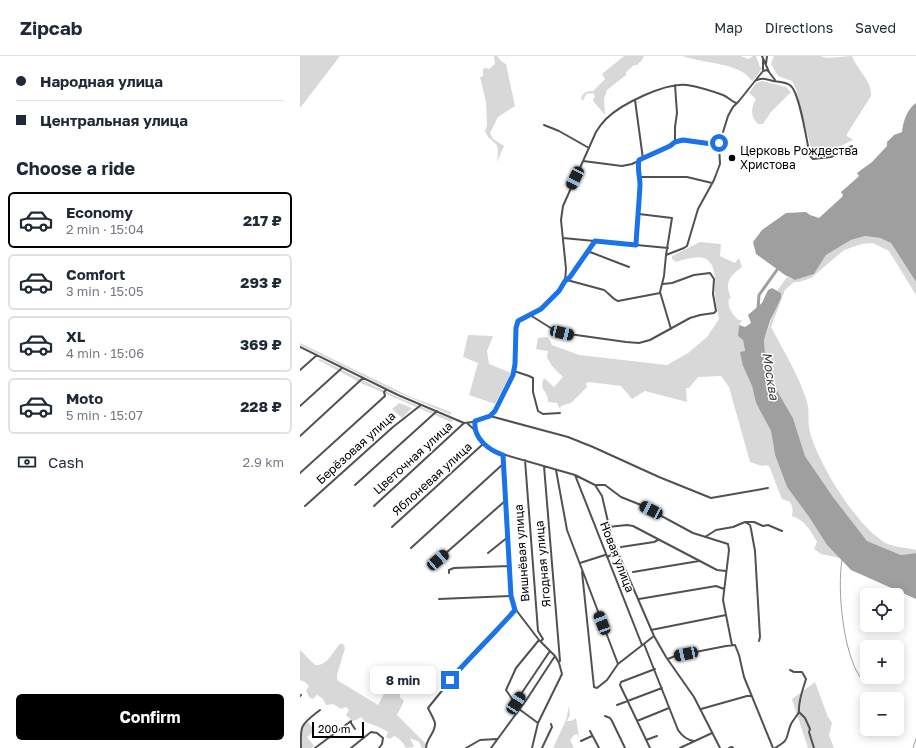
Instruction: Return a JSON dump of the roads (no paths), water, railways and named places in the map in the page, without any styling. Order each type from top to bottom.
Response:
[{"type":"street","points":[[762,56],[773,79],[779,82]]},
{"type":"street","points":[[762,56],[764,64],[761,76],[765,78]]},
{"type":"street","points":[[766,65],[767,56]]},
{"type":"street","points":[[762,71],[766,70],[769,72]]},
{"type":"street","points":[[667,255],[687,246],[698,209],[720,164],[719,146],[728,116],[736,103],[740,101],[762,71]]},
{"type":"street","points":[[765,78],[769,77],[769,72]]},
{"type":"street","points":[[754,81],[760,78],[765,78],[790,85],[796,94],[811,158],[826,158],[852,146]]},
{"type":"street","points":[[566,280],[561,220],[563,206],[596,132],[607,118],[635,100],[675,84],[687,85],[724,95],[736,103]]},
{"type":"street","points":[[675,84],[677,113],[675,142]]},
{"type":"street","points":[[635,100],[643,159]]},
{"type":"street","points":[[544,125],[559,131],[590,148]]},
{"type":"street","points":[[584,161],[619,167],[632,164],[670,146],[675,142],[683,140],[719,146]]},
{"type":"street","points":[[636,245],[640,178],[638,167],[639,160]]},
{"type":"street","points":[[632,164],[638,167]]},
{"type":"street","points":[[640,178],[687,177],[712,183]]},
{"type":"street","points":[[638,214],[672,218],[660,292],[671,329]]},
{"type":"street","points":[[563,238],[668,248]]},
{"type":"street","points":[[465,423],[490,416],[495,411],[514,371],[516,328],[519,320],[546,305],[559,291],[595,241]]},
{"type":"street","points":[[586,254],[590,252],[629,267]]},
{"type":"street","points":[[530,315],[545,325],[562,333],[626,342],[639,342],[650,340],[690,318],[716,312],[717,309],[713,294],[714,280],[710,274],[694,274],[672,284],[662,284]]},
{"type":"street","points":[[566,280],[604,290],[618,301],[660,292]]},
{"type":"street","points":[[300,347],[386,390],[465,423],[477,432]]},
{"type":"street","points":[[300,370],[317,356]]},
{"type":"street","points":[[300,406],[342,368]]},
{"type":"street","points":[[514,371],[533,378],[533,392],[538,411],[543,414],[560,413]]},
{"type":"street","points":[[300,436],[363,378]]},
{"type":"street","points":[[300,473],[385,396],[384,392],[386,390]]},
{"type":"street","name":"Берёзовая улица","points":[[305,506],[392,427],[421,405]]},
{"type":"street","points":[[355,485],[437,411]]},
{"type":"street","points":[[490,416],[568,437],[711,498],[768,488]]},
{"type":"street","points":[[475,421],[477,432],[483,444],[495,452],[575,475],[596,485],[605,485],[622,497],[641,505],[693,533],[728,544],[729,550],[723,600],[726,615],[733,645],[740,655],[744,677],[774,748],[784,743],[787,739],[792,723],[799,712],[803,687],[806,679],[802,672],[794,672],[790,670]]},
{"type":"street","name":"Цветочная улица","points":[[374,506],[465,423]]},
{"type":"street","name":"Яблоневая улица","points":[[392,527],[483,444]]},
{"type":"street","points":[[503,455],[511,596],[515,610],[555,656],[561,667],[562,674],[538,723],[532,748]]},
{"type":"street","name":"Вишнёвая улица","points":[[525,460],[538,630],[543,638],[540,640]]},
{"type":"street","points":[[411,548],[503,464]]},
{"type":"street","name":"Ягодная улица","points":[[544,466],[560,661]]},
{"type":"street","points":[[556,469],[567,530],[618,664]]},
{"type":"street","name":"Новая улица","points":[[575,475],[606,556],[655,670],[680,733],[688,739],[694,741]]},
{"type":"street","points":[[596,485],[602,496],[607,514],[608,527],[617,552],[639,599],[651,630],[668,660],[694,697],[720,748]]},
{"type":"street","points":[[433,566],[505,501]]},
{"type":"street","points":[[705,537],[716,530],[733,527],[745,522],[754,522],[763,526],[768,525],[782,531]]},
{"type":"street","points":[[745,522],[750,525],[755,551],[759,641]]},
{"type":"street","points":[[608,527],[630,526],[717,570],[726,571]]},
{"type":"street","points":[[488,553],[508,536]]},
{"type":"street","points":[[621,547],[654,542],[658,540]]},
{"type":"street","points":[[580,564],[617,552]]},
{"type":"street","points":[[633,572],[699,561]]},
{"type":"street","points":[[449,573],[449,570],[454,568],[509,566]]},
{"type":"street","points":[[582,568],[594,687],[596,688],[607,680],[618,664],[654,636]]},
{"type":"street","points":[[639,599],[716,586],[724,589]]},
{"type":"street","points":[[439,599],[511,596]]},
{"type":"street","points":[[426,748],[435,723],[428,708],[457,672],[494,635],[515,610]]},
{"type":"street","points":[[651,630],[726,615]]},
{"type":"street","points":[[538,723],[519,709],[506,690],[516,668],[540,640]]},
{"type":"street","points":[[668,660],[675,656],[733,645]]},
{"type":"street","points":[[516,703],[550,651]]},
{"type":"street","points":[[491,748],[527,699],[555,656]]},
{"type":"street","points":[[650,748],[620,683],[655,670]]},
{"type":"street","points":[[617,705],[662,688]]},
{"type":"street","points":[[700,709],[751,696]]},
{"type":"street","points":[[637,721],[669,708]]},
{"type":"street","points":[[301,748],[302,727],[320,710]]},
{"type":"street","points":[[799,712],[805,718],[810,729],[809,732],[814,748]]},
{"type":"street","points":[[605,716],[610,718],[612,721],[625,748]]},
{"type":"street","points":[[315,748],[351,721],[355,729]]},
{"type":"street","points":[[542,748],[552,726],[551,724]]},
{"type":"street","points":[[590,731],[599,748]]},
{"type":"street","points":[[351,748],[371,732],[377,733],[383,738],[382,744],[379,748]]},
{"type":"street","points":[[680,748],[685,747],[712,733]]},
{"type":"street","points":[[581,741],[592,736]]},
{"type":"street","points":[[646,740],[658,736]]},
{"type":"street","points":[[466,748],[480,740],[497,739]]},
{"type":"water","points":[[916,103],[916,282],[891,243],[880,238],[865,236],[851,240],[826,255],[814,274],[795,280],[785,275],[756,254],[753,242],[762,230],[786,213],[806,212],[819,218],[842,197],[843,195],[841,192],[859,176],[857,173],[872,162],[887,146],[887,142],[894,135],[902,132],[906,116]]},
{"type":"water","points":[[772,288],[781,293],[781,298],[770,321],[764,340],[765,353],[776,389],[793,418],[805,456],[833,497],[867,541],[901,555],[916,553],[916,599],[904,594],[904,588],[891,588],[851,570],[827,545],[787,487],[775,455],[771,431],[756,403],[752,386],[743,366],[740,352],[745,351],[743,340],[738,336],[739,325],[745,327],[751,323],[748,315],[762,303],[768,290]]},
{"type":"waterway","name":"Москва","points":[[758,309],[759,295],[779,267]]},
{"type":"waterway","points":[[842,560],[840,587],[843,620],[849,652],[860,677]]},
{"type":"waterway","points":[[913,748],[916,739]]},
{"type":"place","name":"Церковь Рождества Христова","points":[[732,158]]}]
